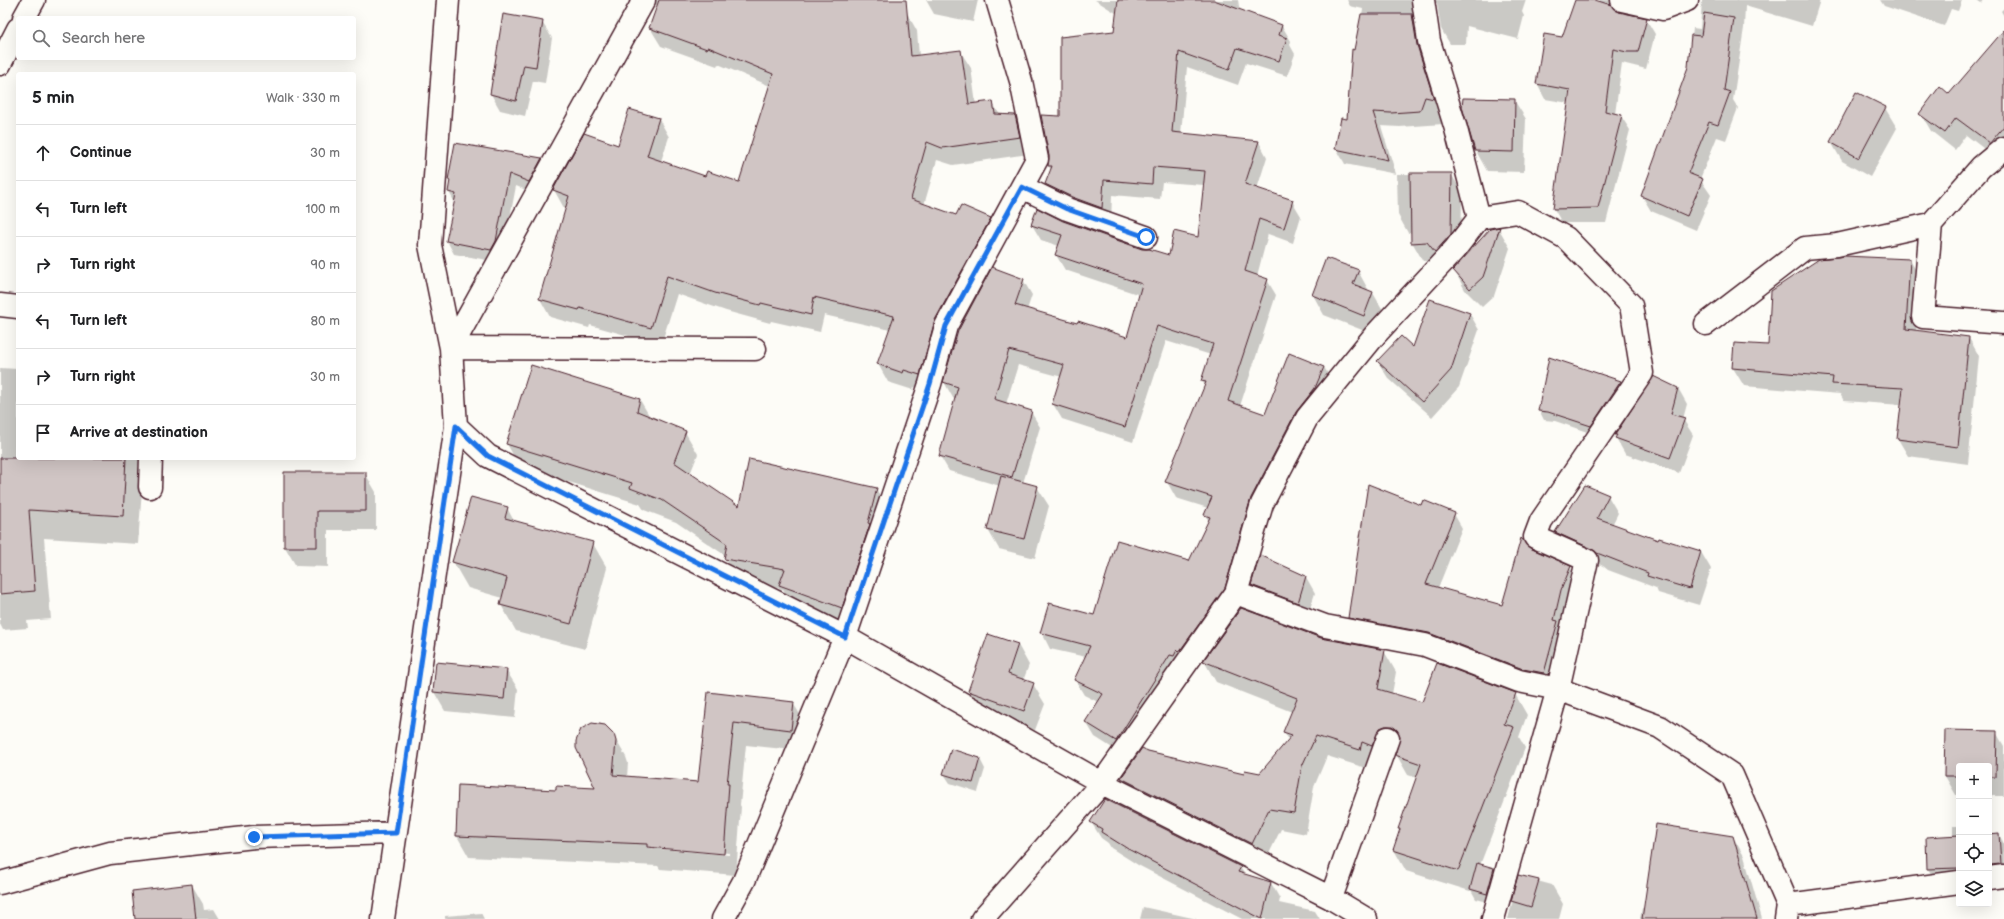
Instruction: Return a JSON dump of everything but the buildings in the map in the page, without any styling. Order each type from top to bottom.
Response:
[{"type":"street","points":[[25,16],[34,0]]},
{"type":"street","points":[[383,919],[456,426],[450,348],[430,245],[448,0]]},
{"type":"street","points":[[450,348],[644,0]]},
{"type":"street","points":[[723,919],[744,881],[845,637],[930,384],[946,326],[1037,159],[1021,81],[997,0]]},
{"type":"street","points":[[1423,0],[1429,41],[1456,129],[1479,218]]},
{"type":"street","points":[[1622,0],[1663,9],[1687,0]]},
{"type":"street","points":[[0,64],[16,33]]},
{"type":"street","points":[[2004,148],[1981,167],[1932,224],[1923,317],[2004,323]]},
{"type":"street","points":[[1022,187],[1067,209],[1146,237]]},
{"type":"street","points":[[982,919],[1102,782],[1236,593],[1262,504],[1307,418],[1375,335],[1455,249],[1479,218],[1518,212],[1566,238],[1631,305],[1642,373],[1541,521],[1535,537],[1587,560],[1558,689],[1493,919]]},
{"type":"street","points":[[1706,324],[1805,248],[1837,245],[1932,224]]},
{"type":"street","points":[[0,305],[16,307]]},
{"type":"street","points":[[450,348],[755,349]]},
{"type":"street","points":[[456,426],[488,456],[845,637],[1102,782],[1331,898],[1366,919]]},
{"type":"street","points":[[150,487],[151,460]]},
{"type":"street","points":[[1236,593],[1325,626],[1425,645],[1519,682],[1558,689],[1660,727],[1732,775],[1787,912],[1956,883]]},
{"type":"street","points":[[1331,898],[1388,738]]},
{"type":"street","points":[[0,883],[110,853],[254,837],[396,833]]},
{"type":"street","points":[[1992,878],[2004,876]]},
{"type":"route","points":[[254,837],[396,833],[456,426],[488,456],[845,637],[930,384],[946,326],[1022,187],[1067,209],[1146,237]]}]
